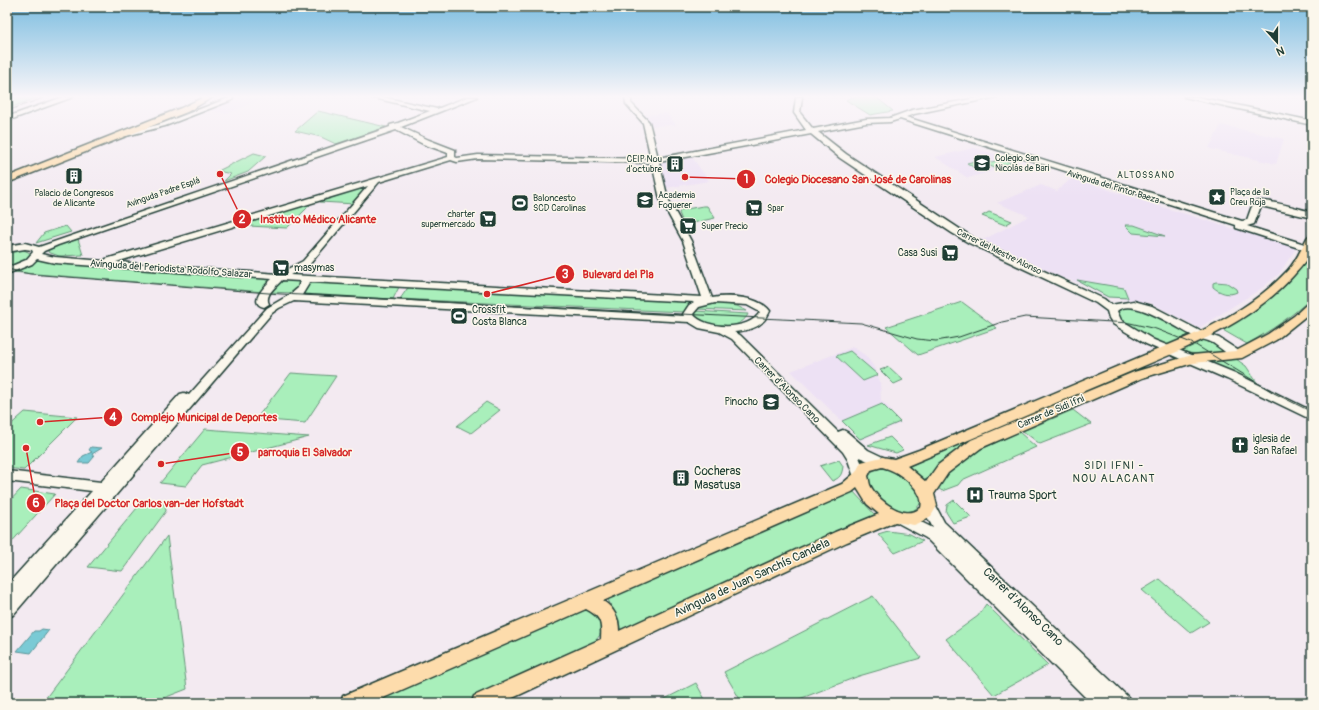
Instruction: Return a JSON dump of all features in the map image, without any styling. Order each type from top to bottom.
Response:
[{"type":"main road","points":[[7,179],[128,130]]},
{"type":"main road","points":[[7,179],[133,130]]},
{"type":"main road","points":[[1168,350],[1232,320],[1266,297],[1290,273],[1311,245]]},
{"type":"main road","points":[[1238,355],[1272,337],[1298,318],[1312,305]]},
{"type":"main road","name":"Carrer de Sidi Ifni","points":[[888,464],[924,454],[1168,350]]},
{"type":"main road","name":"Carrer del Mestre Alonso","points":[[1192,359],[1238,355]]},
{"type":"main road","name":"Carrer de Sidi Ifni","points":[[928,500],[943,469],[976,444],[1138,375],[1192,359]]},
{"type":"main road","points":[[350,703],[847,488],[860,476],[863,469],[867,466],[888,464]]},
{"type":"main road","name":"Carrer d'Alonso Cano","points":[[888,464],[906,472],[928,500]]},
{"type":"main road","name":"Carrer d'Alonso Cano","points":[[860,476],[864,490],[881,507],[898,517]]},
{"type":"main road","points":[[898,517],[919,517],[928,500]]},
{"type":"main road","name":"Avinguda de Juan Sanchís Candela","points":[[481,703],[841,537],[881,520],[898,517]]},
{"type":"main road","points":[[587,601],[602,608],[609,617],[611,624],[610,643]]},
{"type":"street","points":[[123,134],[140,130]]},
{"type":"street","name":"Avinguda Padre Esplá","points":[[7,271],[24,265],[35,252],[55,243],[387,130]]},
{"type":"street","points":[[402,130],[451,155],[457,160],[478,157],[656,161],[817,130]]},
{"type":"street","points":[[648,130],[664,198],[687,241],[707,294],[706,301],[698,303],[690,309],[688,314],[690,319]]},
{"type":"street","name":"Avinguda del Pintor Baeza","points":[[929,130],[1260,233],[1311,245]]},
{"type":"street","name":"Avinguda del Pintor Baeza","points":[[938,130],[1242,224],[1251,222]]},
{"type":"street","name":"Carrer del Mestre Alonso","points":[[812,131],[863,169],[955,231],[1100,301],[1112,310],[1114,318],[1118,322],[1150,342],[1192,359],[1312,416]]},
{"type":"street","points":[[102,263],[376,181],[451,155]]},
{"type":"street","points":[[7,596],[259,314],[267,302],[279,277],[306,263],[376,181]]},
{"type":"street","points":[[1260,233],[1255,230],[1251,222],[1258,203],[1269,204],[1312,215]]},
{"type":"street","points":[[7,249],[20,246],[35,252]]},
{"type":"street","name":"Avinguda del Periodista Rodolfo Salazar","points":[[35,252],[55,260],[306,279],[748,302],[761,307],[765,311],[764,317],[759,322],[739,328]]},
{"type":"street","points":[[267,302],[285,303],[294,298],[305,284],[306,279]]},
{"type":"street","points":[[294,298],[690,319],[701,326],[722,329],[739,328]]},
{"type":"street","points":[[7,610],[265,316],[267,302]]},
{"type":"street","points":[[1112,310],[1113,307],[1121,305],[1141,305],[1159,312],[1200,335],[1215,340],[1238,355]]},
{"type":"street","name":"Carrer d'Alonso Cano","points":[[739,328],[742,335],[853,445],[863,453],[888,464]]},
{"type":"street","name":"Carrer d'Alonso Cano","points":[[722,329],[736,337],[847,449],[854,460],[860,476]]},
{"type":"street","points":[[1150,342],[1156,350],[1153,356]]},
{"type":"street","points":[[7,476],[103,487]]},
{"type":"street","name":"Carrer d'Alonso Cano","points":[[928,500],[939,526],[1122,703]]},
{"type":"street","name":"Carrer d'Alonso Cano","points":[[898,517],[931,534],[1103,703]]},
{"type":"shaded area","points":[[1218,130],[1244,130],[1284,139],[1276,164],[1209,148]]},
{"type":"shaded area","name":"Colegio San Nicolás de Bari","points":[[974,148],[1019,161],[1020,163],[968,178],[935,157]]},
{"type":"shaded area","points":[[692,157],[709,181],[666,188],[659,163]]},
{"type":"shaded area","points":[[1072,178],[1296,248],[1279,274],[1262,288],[1199,328],[1151,303],[1105,297],[1084,284],[1063,278],[983,240],[1029,216],[997,203],[1041,185],[1057,191]]},
{"type":"shaded area","points":[[853,347],[866,356],[874,367],[880,381],[881,400],[892,411],[889,412],[901,423],[861,440],[791,371]]},
{"type":"green space","points":[[377,130],[336,144],[321,137],[295,131]]},
{"type":"green space","points":[[254,153],[266,156],[248,172],[224,181],[231,174],[218,171]]},
{"type":"green space","points":[[1002,159],[1012,163],[995,168],[985,164]]},
{"type":"green space","points":[[979,160],[985,164],[973,167],[967,163]]},
{"type":"green space","points":[[369,186],[355,204],[320,202],[320,201]]},
{"type":"green space","points":[[310,205],[287,228],[248,226],[250,222]]},
{"type":"green space","points":[[707,206],[715,218],[684,225],[679,213],[681,210]]},
{"type":"green space","points":[[989,212],[1012,221],[1005,225],[982,216]]},
{"type":"green space","points":[[1125,225],[1134,225],[1165,236],[1133,233]]},
{"type":"green space","points":[[66,226],[71,232],[36,243],[44,233]]},
{"type":"green space","points":[[78,239],[83,255],[59,256],[48,252],[49,247]]},
{"type":"green space","points":[[24,250],[30,253],[30,256],[21,263],[7,268],[7,252]]},
{"type":"green space","points":[[1311,251],[1312,297],[1297,311],[1281,323],[1247,344],[1221,329],[1254,310],[1278,293],[1292,278]]},
{"type":"green space","points":[[38,260],[275,278],[264,292],[11,272]]},
{"type":"green space","points":[[298,280],[301,283],[294,293],[268,292],[278,282]]},
{"type":"green space","points":[[1077,280],[1124,288],[1128,298],[1108,297]]},
{"type":"green space","points":[[311,281],[400,285],[393,299],[299,295]]},
{"type":"green space","points":[[1213,283],[1227,283],[1236,289],[1237,292],[1228,294],[1219,291],[1213,287]]},
{"type":"green space","points":[[412,286],[694,300],[687,306],[684,312],[400,299],[407,289]]},
{"type":"green space","points":[[962,302],[997,328],[918,355],[886,327]]},
{"type":"green space","points":[[720,303],[737,306],[747,311],[696,309],[706,304]]},
{"type":"green space","points":[[1128,306],[1150,310],[1192,333],[1167,346],[1156,343],[1118,318],[1118,310]]},
{"type":"green space","points":[[694,311],[748,314],[741,322],[731,326],[719,327],[708,325],[694,317]]},
{"type":"green space","points":[[1204,339],[1208,339],[1225,352],[1196,354],[1181,350]]},
{"type":"green space","points":[[850,351],[878,375],[863,381],[836,356]]},
{"type":"green space","points":[[1236,359],[1246,366],[1262,390],[1210,364],[1208,361]]},
{"type":"green space","points":[[889,367],[903,380],[894,384],[880,370]]},
{"type":"green space","points":[[291,373],[336,376],[305,423],[256,419]]},
{"type":"green space","points":[[486,402],[500,410],[471,433],[457,426]]},
{"type":"green space","points":[[882,404],[900,422],[860,439],[842,421]]},
{"type":"green space","points":[[1073,410],[1091,424],[1040,444],[1023,431]]},
{"type":"green space","points":[[25,412],[77,417],[24,470],[7,468],[7,428]]},
{"type":"green space","points":[[205,429],[309,437],[202,465],[186,486],[160,483]]},
{"type":"green space","points":[[1019,432],[1036,447],[962,480],[958,485],[942,491],[938,488],[948,472],[968,455]]},
{"type":"green space","points":[[890,437],[903,450],[896,453],[868,445]]},
{"type":"green space","points":[[965,442],[967,445],[945,459],[926,484],[907,467]]},
{"type":"green space","points":[[839,460],[843,466],[842,472],[837,479],[832,481],[820,466]]},
{"type":"green space","points":[[881,468],[900,474],[912,484],[920,495],[921,501],[917,508],[910,511],[903,511],[894,508],[873,492],[868,483],[868,477],[874,470]]},
{"type":"green space","points":[[21,489],[55,494],[7,547],[7,504]]},
{"type":"green space","points":[[852,490],[875,515],[808,547],[620,630],[619,620],[607,598]]},
{"type":"green space","points":[[954,500],[971,517],[953,523],[946,512],[947,505]]},
{"type":"green space","points":[[142,502],[165,504],[166,511],[122,571],[88,567]]},
{"type":"green space","points":[[888,531],[910,534],[923,541],[895,553],[878,534]]},
{"type":"green space","points":[[167,536],[187,689],[151,703],[42,703]]},
{"type":"green space","points":[[1160,579],[1209,622],[1191,633],[1142,590]]},
{"type":"green space","points":[[873,596],[921,658],[859,676],[789,703],[742,703],[724,672]]},
{"type":"green space","points":[[986,604],[1048,665],[994,695],[946,639],[978,616]]},
{"type":"green space","points":[[590,608],[599,616],[603,624],[601,633],[593,643],[464,703],[365,703],[580,609]]},
{"type":"green space","points":[[696,683],[707,703],[657,703]]},
{"type":"water","points":[[91,447],[102,448],[92,454],[94,457],[89,463],[78,463],[83,456],[92,452],[89,450]]},
{"type":"water","points":[[42,629],[49,630],[31,653],[17,651],[34,631],[39,631]]},
{"type":"tram line","points":[[7,269],[30,274],[281,294],[861,323],[917,339],[936,341],[959,337],[1002,322],[1025,317],[1130,323],[1156,329],[1194,344],[1274,393],[1312,412]]},
{"type":"place","name":"Colegio San Nicolás de Bari","points":[[982,163]]},
{"type":"place","name":"CEIP Nou d'octubre","points":[[675,164]]},
{"type":"place","name":"Instituto Médico Alicante","points":[[220,174]]},
{"type":"place","name":"Palacio de Congresos de Alicante","points":[[74,176]]},
{"type":"place","name":"Colegio Diocesano San José de Carolinas","points":[[685,177]]},
{"type":"place","name":"Plaça de la Creu Roja","points":[[1217,197]]},
{"type":"place","name":"Academia Foguerer","points":[[645,200]]},
{"type":"place","name":"Baloncesto SCD Carolinas","points":[[520,203]]},
{"type":"place","name":"Spar","points":[[754,208]]},
{"type":"place","name":"charter supermercado","points":[[488,219]]},
{"type":"place","name":"Super Precio","points":[[688,226]]},
{"type":"place","name":"Casa Susi","points":[[950,253]]},
{"type":"place","name":"masymas","points":[[281,268]]},
{"type":"place","name":"Bulevard del Pla","points":[[487,294]]},
{"type":"place","name":"Crossfit Costa Blanca","points":[[459,316]]},
{"type":"place","name":"Pinocho","points":[[771,402]]},
{"type":"place","name":"Complejo Municipal de Deportes","points":[[40,422]]},
{"type":"place","name":"iglesia de San Rafael","points":[[1240,445]]},
{"type":"place","name":"Plaça del Doctor Carlos van-der Hofstadt","points":[[26,448]]},
{"type":"place","name":"parroquia El Salvador","points":[[161,464]]},
{"type":"place","name":"Cocheras Masatusa","points":[[681,478]]},
{"type":"place","name":"Trauma Sport","points":[[975,495]]},
{"type":"district","name":"ALTOSSANO","points":[[1146,175]]},
{"type":"district","name":"SIDI IFNI - NOU ALACANT","points":[[1114,471]]}]
